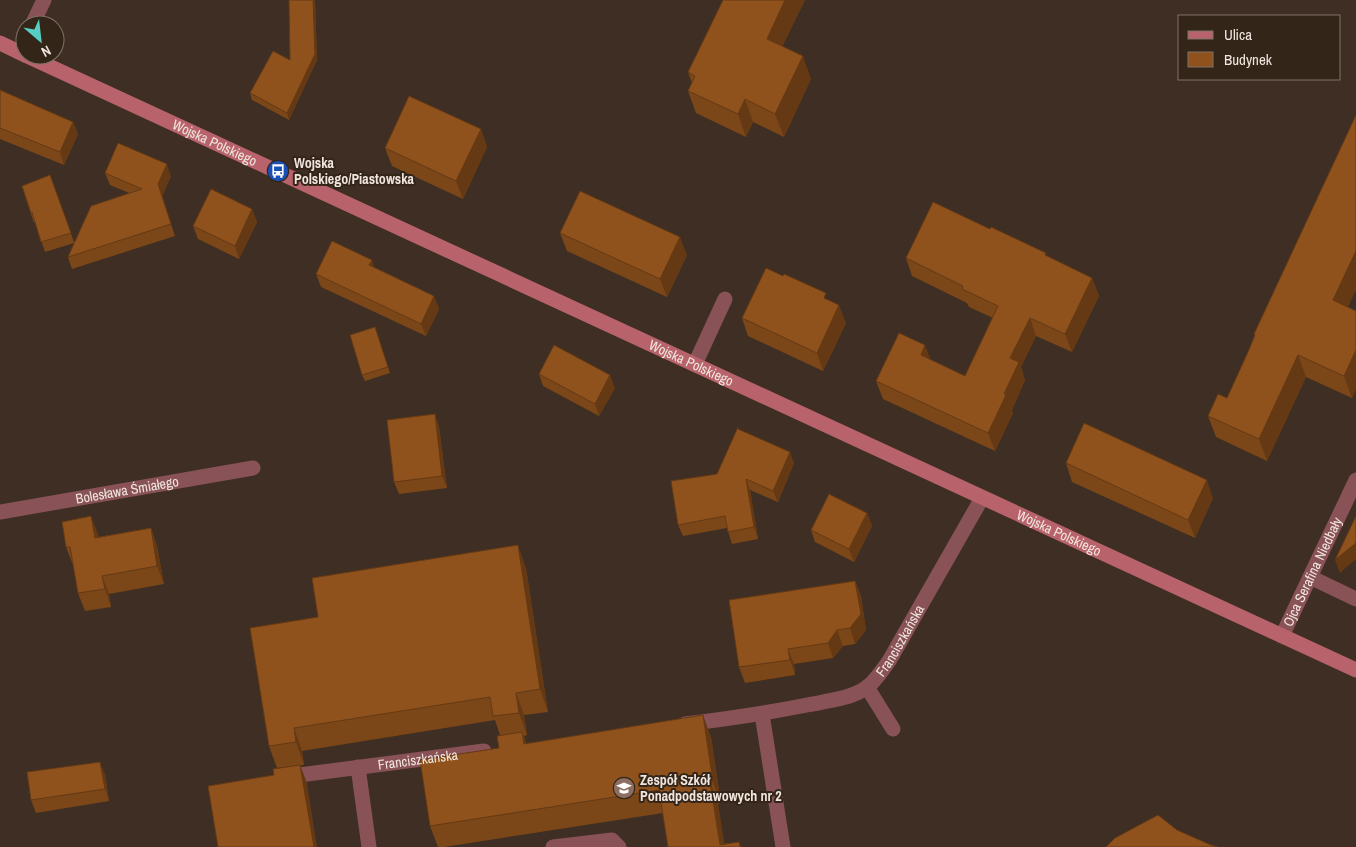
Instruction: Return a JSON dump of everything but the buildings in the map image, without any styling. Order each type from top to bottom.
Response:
[{"type":"main road","name":"Wojska Polskiego","points":[[0,44],[15,48]]},
{"type":"main road","name":"Wojska Polskiego","points":[[54,65],[982,498],[1356,670]]},
{"type":"street","points":[[37,15],[44,0]]},
{"type":"street","points":[[695,364],[725,299]]},
{"type":"street","name":"Bolesława Śmiałego","points":[[0,512],[253,468]]},
{"type":"street","name":"Ojca Serafina Niedbały","points":[[1282,636],[1356,480]]},
{"type":"street","name":"Franciszkańska","points":[[674,726],[762,714],[848,696],[866,688],[889,661],[982,498]]},
{"type":"street","points":[[1310,577],[1356,599]]},
{"type":"street","points":[[866,688],[893,729]]},
{"type":"street","points":[[762,714],[783,847]]},
{"type":"street","name":"Franciszkańska","points":[[272,779],[496,749]]},
{"type":"street","points":[[358,767],[369,847]]},
{"type":"street","points":[[553,847],[612,840],[619,847]]},
{"type":"place","name":"Wojska Polskiego/Piastowska","points":[[278,171]]},
{"type":"place","name":"Zespół Szkół Ponadpodstawowych nr 2","points":[[624,788]]}]
